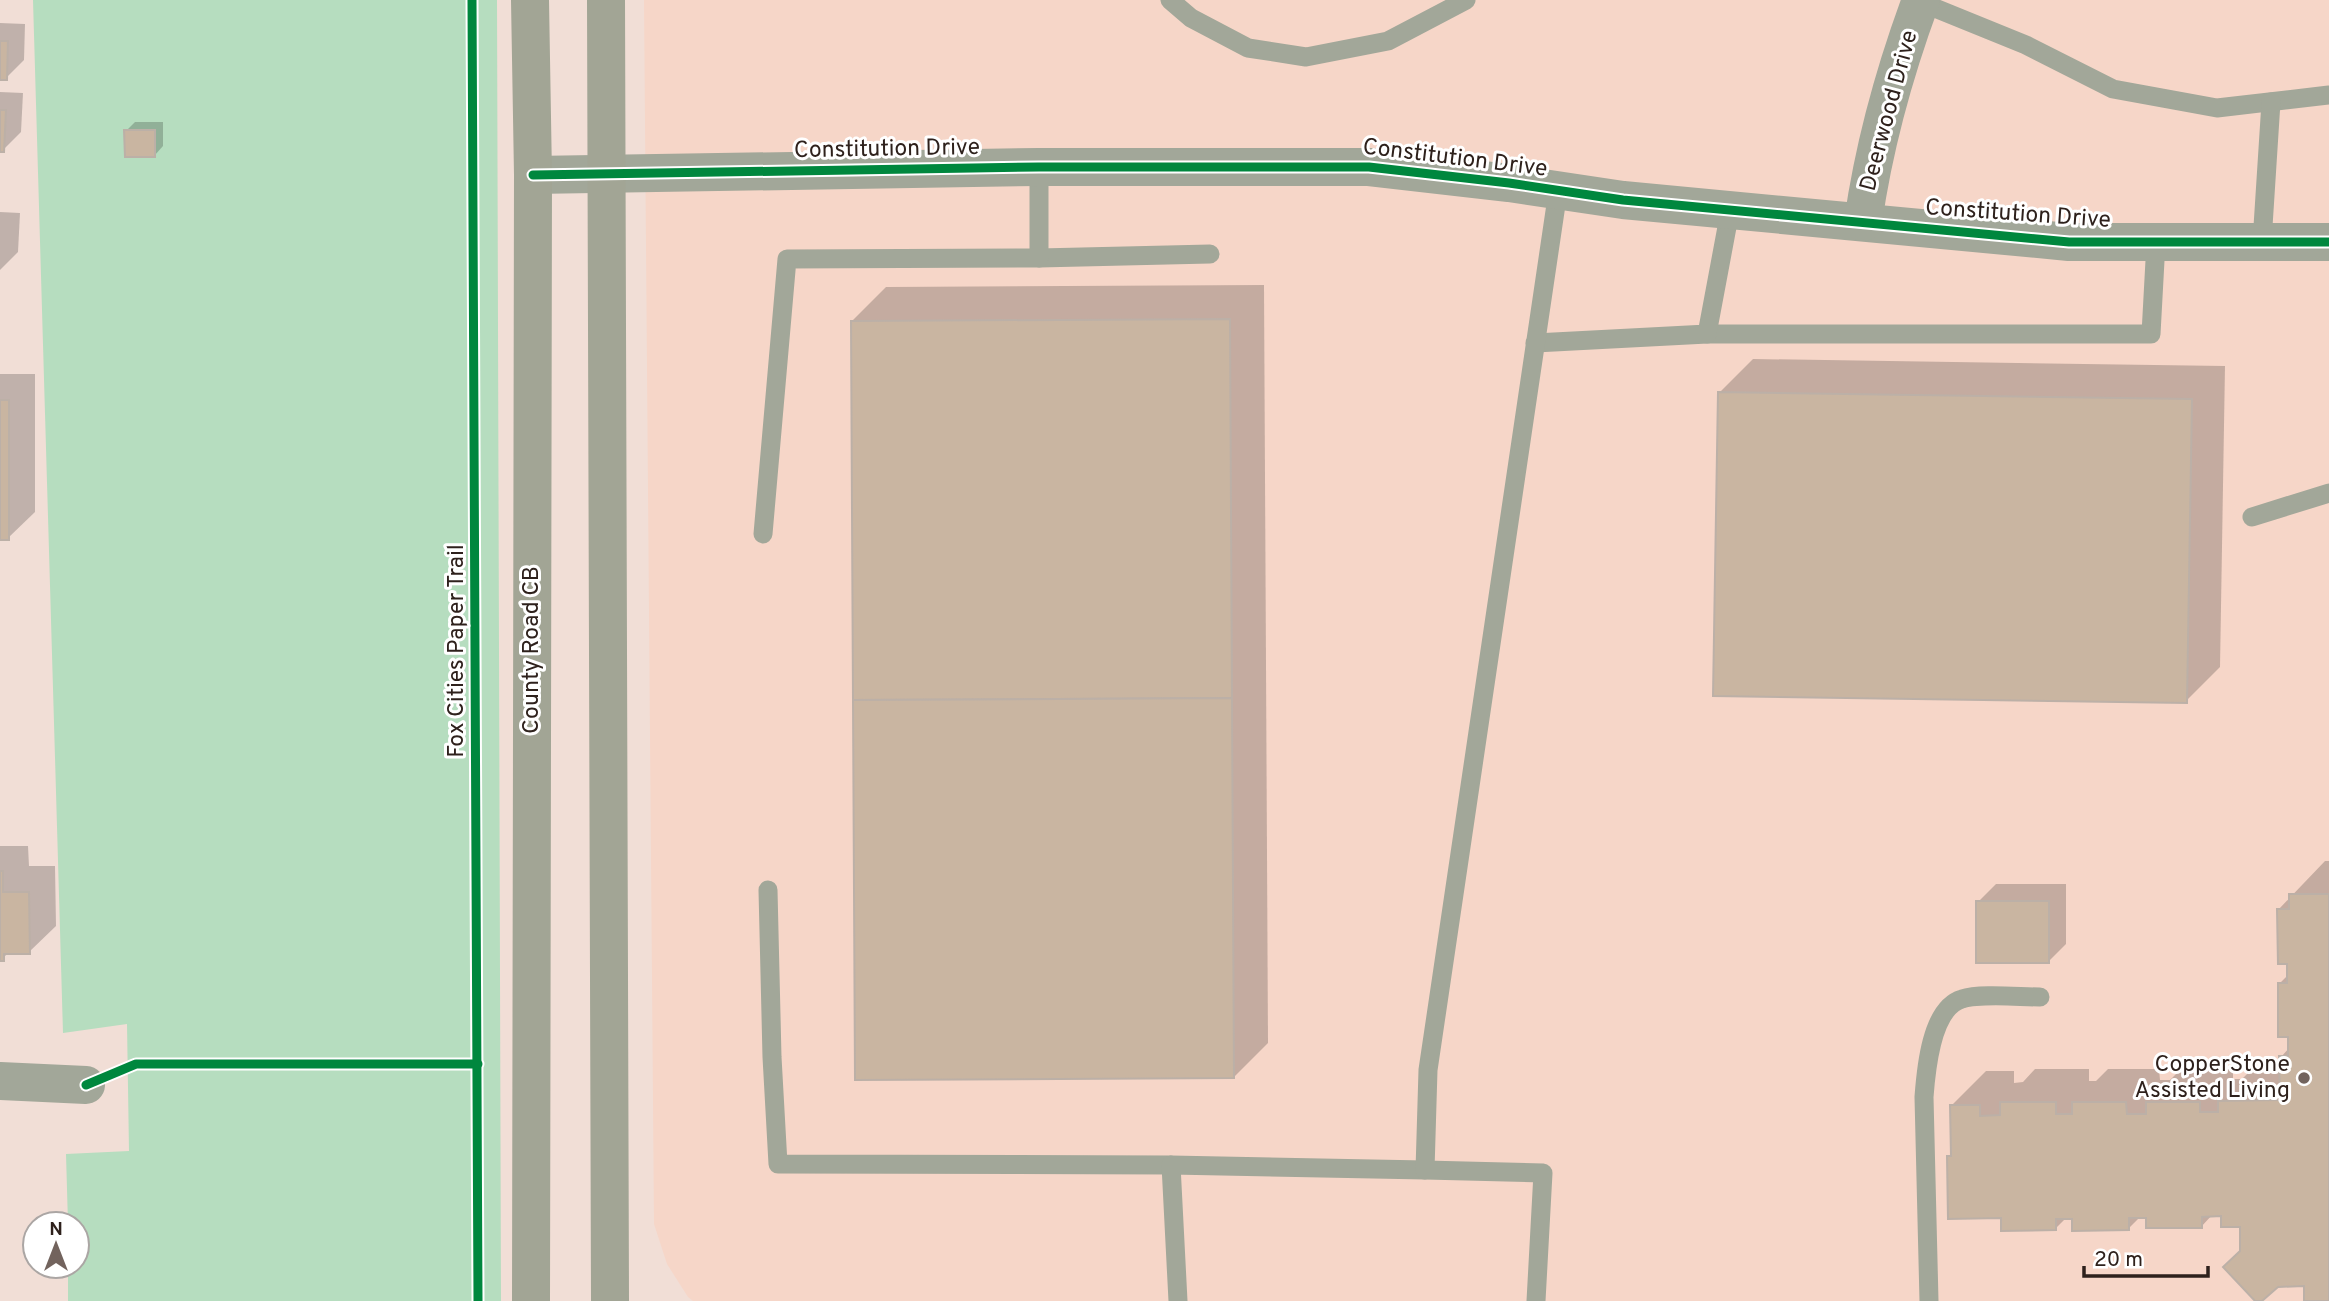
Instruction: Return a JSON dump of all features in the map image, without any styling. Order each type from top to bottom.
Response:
[{"type":"main road","name":"County Road CB","points":[[530,0],[533,175],[531,1301]]},
{"type":"main road","points":[[606,0],[610,1301]]},
{"type":"street","name":"Deerwood Drive","points":[[1863,222],[1878,138],[1898,63],[1921,1]]},
{"type":"street","name":"Constitution Drive","points":[[533,175],[1039,167],[1369,167],[1623,200],[2068,242],[2329,243]]},
{"type":"street","points":[[0,1081],[86,1085]]},
{"type":"lane","points":[[1170,0],[1191,18],[1248,48],[1306,57],[1388,41],[1466,0]]},
{"type":"lane","points":[[1921,1],[2026,45],[2113,89],[2217,108],[2329,95]]},
{"type":"lane","points":[[2262,243],[2271,102]]},
{"type":"lane","points":[[1039,167],[1039,258]]},
{"type":"lane","points":[[1426,1170],[1428,1070],[1558,191]]},
{"type":"lane","points":[[1707,334],[1730,211]]},
{"type":"lane","points":[[1535,344],[1707,334],[2151,334],[2156,242]]},
{"type":"lane","points":[[762,534],[787,259],[1210,254]]},
{"type":"lane","points":[[2252,517],[2329,493]]},
{"type":"lane","points":[[768,890],[778,1164],[1171,1166],[1543,1173],[1536,1301]]},
{"type":"lane","points":[[1929,1301],[1924,1097],[1932,1042],[1941,1018],[1952,1002],[1965,997],[2040,997]]},
{"type":"lane","points":[[1171,1166],[1178,1301]]},
{"type":"shaded area","points":[[644,0],[2329,0],[2329,1301],[693,1301],[667,1264],[654,1224]]},
{"type":"green space","points":[[33,0],[497,0],[501,1301],[68,1301],[68,1280],[91,1280],[91,1210],[68,1210],[66,1154],[129,1151],[127,1024],[63,1033]]},
{"type":"building","points":[[0,41],[8,41],[7,80],[0,80]]},
{"type":"building","points":[[0,110],[6,110],[4,152],[0,152]]},
{"type":"building","points":[[124,130],[155,130],[155,157],[125,157]]},
{"type":"building","points":[[1230,319],[1232,698],[853,700],[851,321]]},
{"type":"building","points":[[1718,392],[2192,399],[2187,703],[1713,696]]},
{"type":"building","points":[[0,400],[9,400],[9,540],[0,540]]},
{"type":"building","points":[[1232,698],[1234,1078],[855,1080],[853,700]]},
{"type":"building","points":[[0,871],[3,871],[3,892],[29,892],[30,954],[4,954],[4,961],[0,961]]},
{"type":"building","name":"CopperStone Assisted Living","points":[[2289,894],[2329,894],[2329,1301],[2304,1301],[2304,1286],[2278,1287],[2262,1301],[2255,1301],[2223,1267],[2240,1251],[2240,1227],[2221,1227],[2221,1216],[2202,1217],[2202,1228],[2146,1228],[2146,1218],[2129,1218],[2129,1230],[2072,1231],[2072,1219],[2056,1219],[2056,1230],[2001,1231],[2001,1218],[1948,1219],[1947,1156],[1951,1156],[1950,1105],[1980,1105],[1980,1116],[2000,1115],[2000,1102],[2056,1102],[2056,1114],[2072,1114],[2072,1102],[2126,1102],[2127,1114],[2146,1114],[2146,1102],[2200,1102],[2200,1112],[2218,1112],[2218,1101],[2280,1100],[2279,1056],[2288,1056],[2288,1037],[2278,1037],[2278,983],[2287,983],[2287,964],[2278,964],[2277,909],[2289,909]]},
{"type":"building","points":[[1976,901],[2049,901],[2049,963],[1976,963]]},
{"type":"cycle path","name":"Fox Cities Paper Trail","points":[[472,0],[478,1301]]},
{"type":"cycle path","points":[[533,175],[1039,167],[1369,167],[1509,183],[1623,200],[2069,242],[2329,242]]},
{"type":"cycle path","points":[[86,1085],[136,1064],[478,1064]]},
{"type":"place","name":"CopperStone Assisted Living","points":[[2304,1078]]}]
